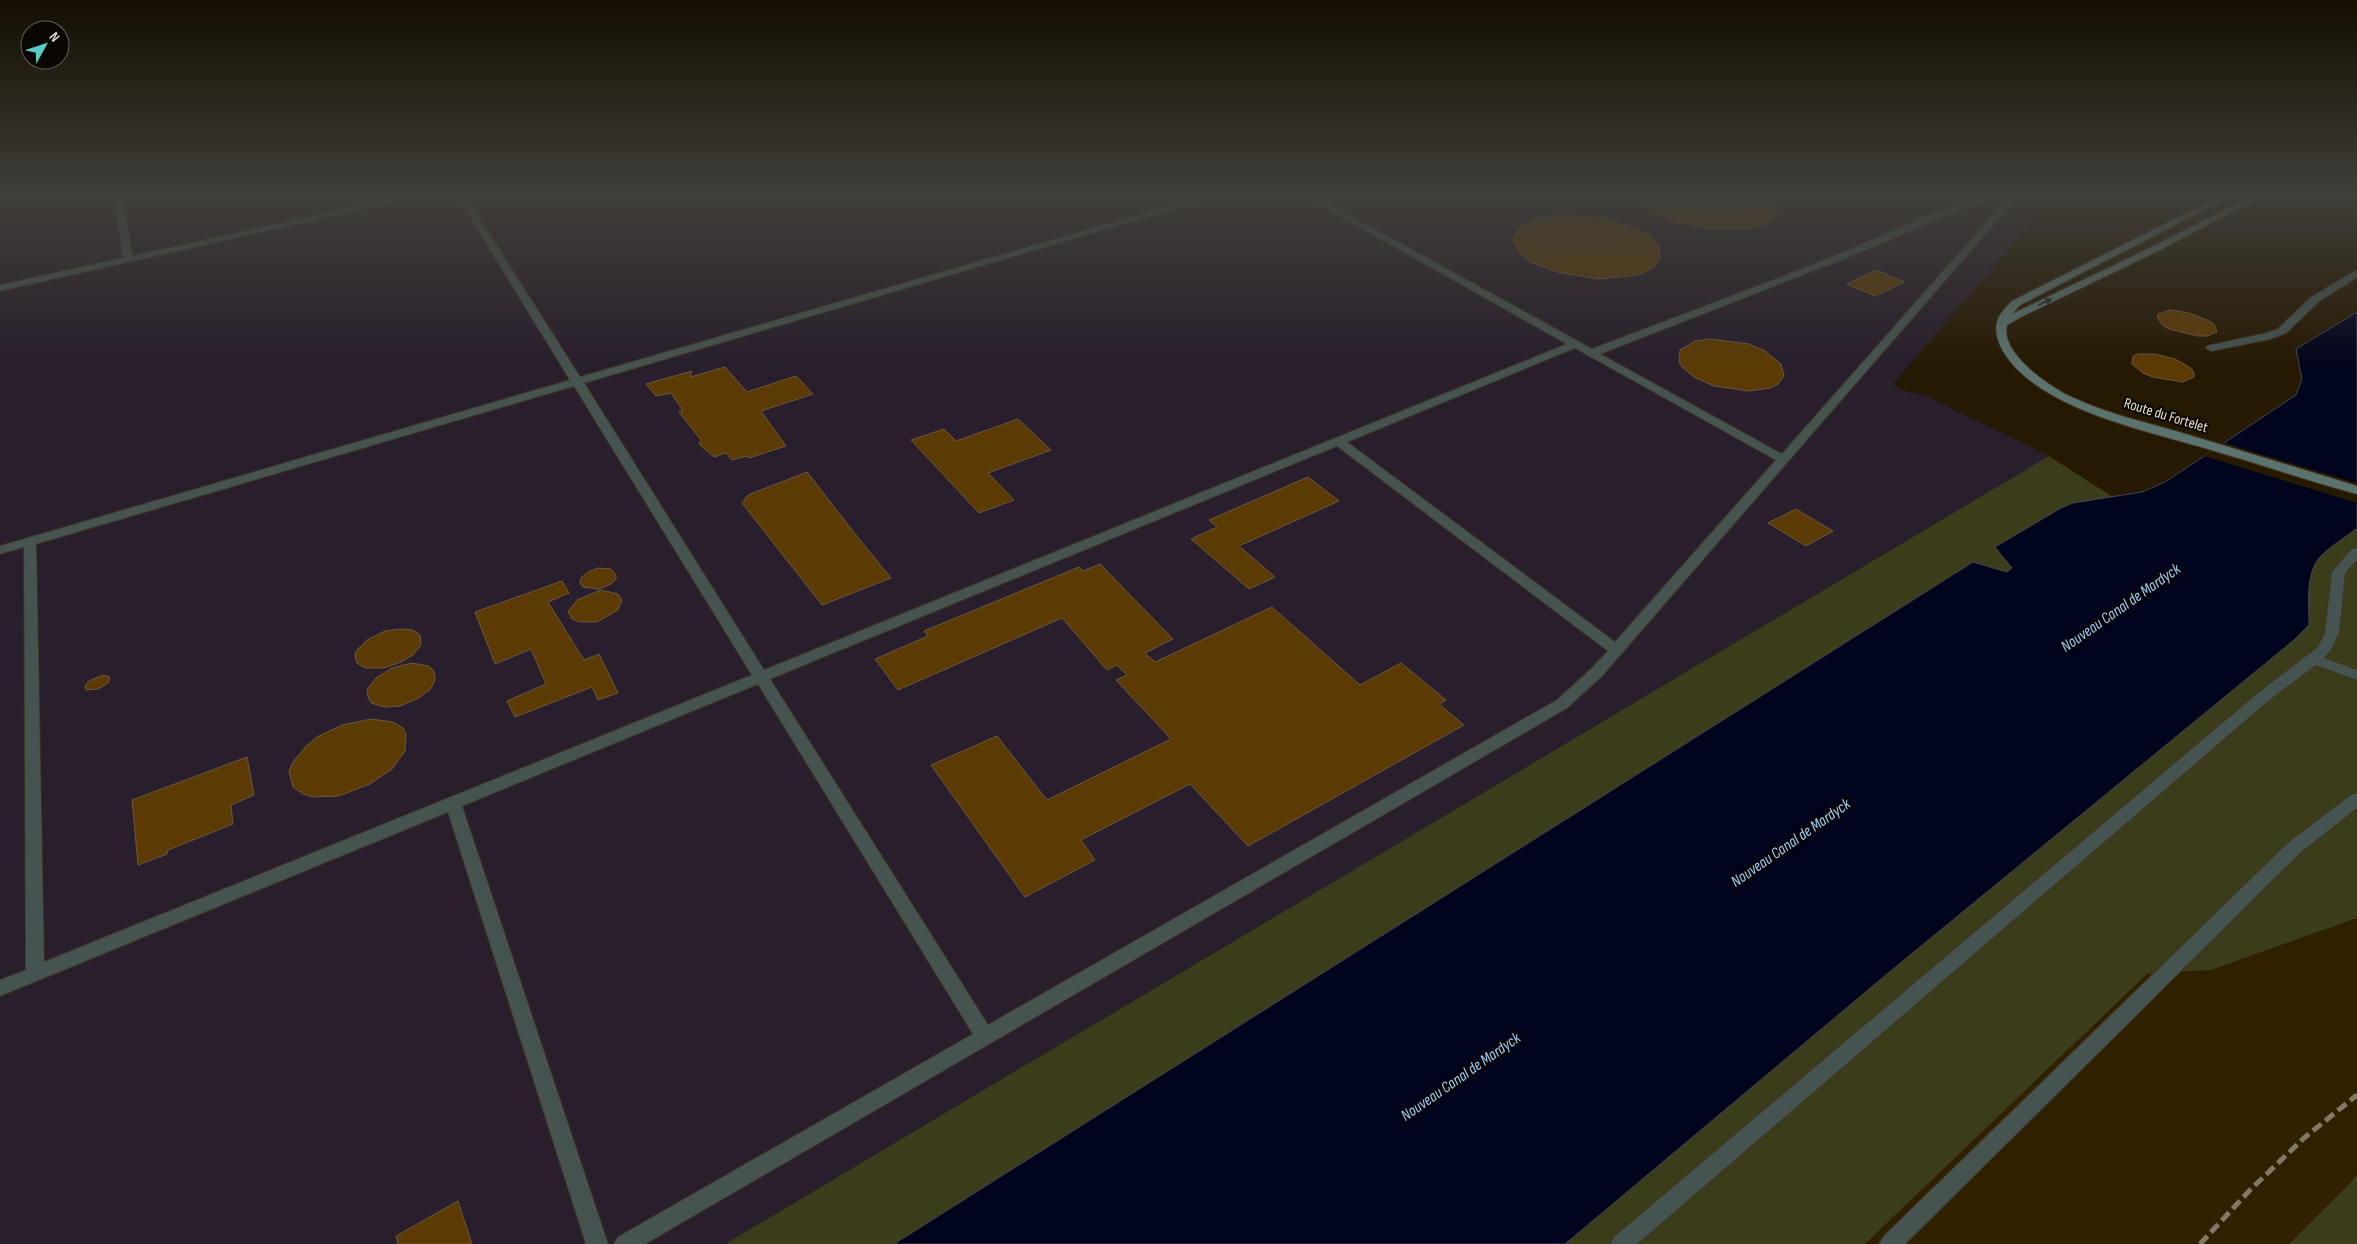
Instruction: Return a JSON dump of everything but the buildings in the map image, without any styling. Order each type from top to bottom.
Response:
[{"type":"main road","points":[[2002,324],[2006,312],[2022,299],[2115,252]]},
{"type":"main road","points":[[2002,324],[2148,252]]},
{"type":"main road","name":"Route du Fortelet","points":[[2002,324],[2001,336],[2007,352],[2022,370],[2034,380],[2061,396],[2124,420],[2357,490]]},
{"type":"lane","points":[[127,252],[128,260]]},
{"type":"lane","points":[[0,288],[164,252]]},
{"type":"lane","points":[[496,252],[985,1037]]},
{"type":"lane","points":[[0,550],[1021,252]]},
{"type":"lane","points":[[1409,252],[1784,460]]},
{"type":"lane","points":[[1592,353],[1853,252]]},
{"type":"lane","points":[[625,1244],[1548,713],[1574,694],[1616,650],[1966,252]]},
{"type":"lane","points":[[2211,348],[2276,334],[2314,300],[2357,273]]},
{"type":"lane","points":[[0,988],[1575,344]]},
{"type":"lane","points":[[1338,440],[1616,650]]},
{"type":"lane","points":[[30,541],[35,974]]},
{"type":"lane","points":[[1621,1244],[2263,697],[2314,660],[2324,650],[2332,633],[2339,572],[2357,552]]},
{"type":"lane","points":[[2314,660],[2357,675]]},
{"type":"lane","points":[[1890,1244],[2294,847],[2357,799]]},
{"type":"lane","points":[[453,803],[597,1244]]},
{"type":"shaded area","points":[[0,252],[2006,252],[1893,384],[1907,392],[1925,395],[2049,456],[725,1244],[0,1244]]},
{"type":"shaded area","points":[[2049,456],[2113,497],[2073,503],[1995,547],[2013,568],[2007,572],[1973,562],[894,1244],[725,1244]]},
{"type":"shaded area","points":[[2357,528],[2357,918],[2211,970],[2147,974],[1865,1244],[1565,1244],[1887,974],[2294,640],[2309,625],[2309,590],[2315,564],[2328,550]]},
{"type":"shaded area","points":[[2357,918],[2357,1175],[2289,1244],[1865,1244],[2147,974],[2211,970]]},
{"type":"shaded area","points":[[2357,1175],[2357,1244],[2289,1244],[2349,1184]]},
{"type":"water","name":"Nouveau Canal de Mardyck","points":[[2357,312],[2357,528],[2328,550],[2315,564],[2309,590],[2309,625],[2294,640],[1887,974],[1565,1244],[894,1244],[1973,562],[2007,572],[2012,568],[1995,547],[2061,508],[2073,503],[2142,492],[2165,482],[2296,395],[2302,379],[2296,349]]},
{"type":"pier","points":[[2224,443],[2357,483],[2357,503],[2204,456]]},
{"type":"railway","points":[[2200,1244],[2250,1190],[2304,1138],[2357,1095]]}]
